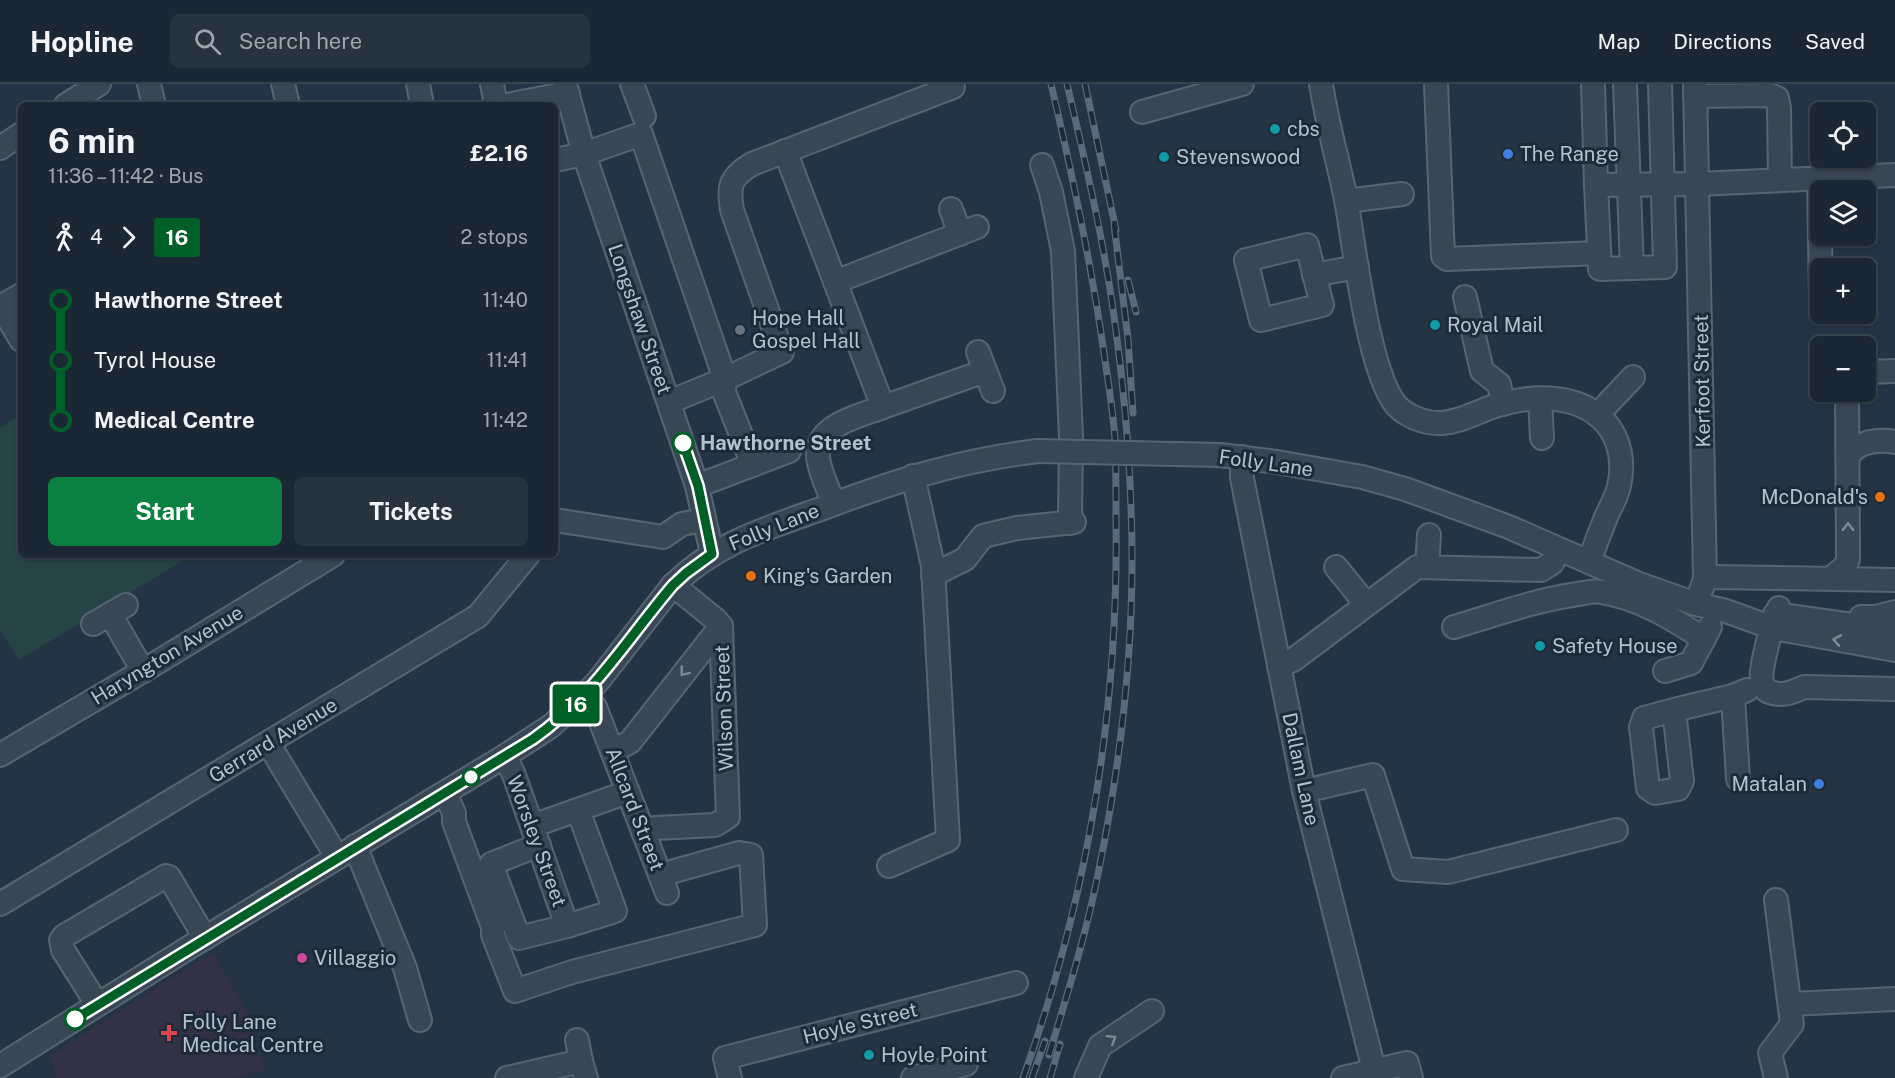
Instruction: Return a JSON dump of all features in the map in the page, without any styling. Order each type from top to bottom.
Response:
[{"type":"street","points":[[71,102],[99,84]]},
{"type":"street","points":[[149,84],[153,102]]},
{"type":"street","points":[[283,84],[287,102]]},
{"type":"street","points":[[417,84],[421,102]]},
{"type":"street","points":[[492,84],[495,102]]},
{"type":"street","points":[[632,84],[644,116]]},
{"type":"street","points":[[1142,112],[1242,84]]},
{"type":"street","points":[[1321,84],[1346,201],[1366,316],[1378,366],[1390,398],[1399,408],[1410,416],[1439,423],[1456,422],[1503,404],[1554,398],[1569,401],[1597,415],[1629,448],[1622,465],[1619,489],[1589,562],[1639,584],[1713,608],[1895,631]]},
{"type":"street","points":[[1436,84],[1443,256],[1447,259],[1599,253]]},
{"type":"street","points":[[1593,84],[1600,269],[1665,267],[1660,84]]},
{"type":"street","points":[[1625,84],[1632,268]]},
{"type":"street","points":[[669,402],[782,352],[732,210],[731,184],[741,170],[953,87]]},
{"type":"street","points":[[518,102],[566,89]]},
{"type":"street","name":"Longshaw Street","points":[[566,89],[584,154],[698,486],[712,554]]},
{"type":"street","points":[[1695,90],[1770,95],[1783,91]]},
{"type":"street","name":"Kerfoot Street","points":[[1665,670],[1691,663],[1704,639],[1713,608],[1705,579],[1695,90]]},
{"type":"street","points":[[1780,180],[1779,108],[1783,91]]},
{"type":"street","points":[[558,159],[584,154],[641,134],[724,379],[724,392],[753,465]]},
{"type":"street","points":[[0,148],[18,136]]},
{"type":"street","points":[[785,151],[883,407]]},
{"type":"street","points":[[933,575],[965,559],[983,536],[1017,528],[1072,522],[1071,437],[1063,251],[1051,192],[1042,165]]},
{"type":"street","points":[[1596,185],[1780,180],[1825,172],[1895,175]]},
{"type":"street","points":[[1823,258],[1825,172]]},
{"type":"street","points":[[1346,201],[1402,194]]},
{"type":"street","points":[[835,282],[969,231],[951,209]]},
{"type":"street","points":[[1314,275],[1357,267]]},
{"type":"street","points":[[18,297],[0,306],[18,335]]},
{"type":"street","points":[[1465,297],[1482,371],[1499,384],[1503,404]]},
{"type":"street","points":[[834,504],[819,464],[821,440],[832,428],[883,407],[985,371]]},
{"type":"street","points":[[1876,372],[1895,371]]},
{"type":"street","points":[[1597,415],[1633,377]]},
{"type":"street","points":[[1540,399],[1542,438]]},
{"type":"street","points":[[1831,578],[1845,567],[1848,559],[1851,453],[1848,402]]},
{"type":"street","points":[[1851,453],[1868,442],[1881,440],[1895,442]]},
{"type":"street","points":[[698,486],[789,451]]},
{"type":"street","name":"Folly Lane","points":[[0,1066],[97,1004],[551,726],[599,680],[673,585],[712,554],[742,538],[913,476],[992,457],[1038,452],[1231,456],[1362,477],[1405,489],[1509,527],[1589,562]]},
{"type":"street","points":[[1851,453],[1895,452]]},
{"type":"street","name":"Dallam Lane","points":[[1231,456],[1242,477],[1304,791],[1376,1074]]},
{"type":"street","points":[[889,866],[948,840],[933,575],[928,541],[913,476]]},
{"type":"street","points":[[558,520],[663,537],[682,524],[693,522]]},
{"type":"street","points":[[1427,566],[1429,535]]},
{"type":"street","points":[[1279,666],[1293,660],[1414,568],[1427,566],[1534,571],[1546,568],[1552,563],[1558,550]]},
{"type":"street","name":"Haryngton Avenue","points":[[0,755],[328,558]]},
{"type":"street","name":"Gerrard Avenue","points":[[0,904],[478,616],[526,558]]},
{"type":"street","points":[[1848,559],[1857,568],[1864,570],[1895,571]]},
{"type":"street","points":[[1336,567],[1366,604]]},
{"type":"street","points":[[1512,609],[1515,570]]},
{"type":"street","points":[[1705,579],[1712,577],[1895,580]]},
{"type":"street","name":"Wilson Street","points":[[643,832],[655,828],[715,825],[728,817],[720,626],[716,620],[673,585]]},
{"type":"street","points":[[1454,627],[1562,596],[1598,591],[1620,596],[1670,617],[1704,639]]},
{"type":"street","points":[[1713,608],[1752,611],[1895,650]]},
{"type":"street","points":[[1776,617],[1861,618],[1895,612]]},
{"type":"street","points":[[110,614],[143,670]]},
{"type":"street","points":[[1776,617],[1764,661],[1762,684],[1767,691],[1783,695],[1804,687],[1895,689]]},
{"type":"street","points":[[612,752],[630,742],[720,626]]},
{"type":"street","points":[[1674,710],[1733,696],[1762,684]]},
{"type":"street","name":"Allcard Street","points":[[445,792],[493,927],[493,935],[515,991],[572,972],[755,925],[751,855],[739,853],[663,884],[595,707],[585,695]]},
{"type":"street","points":[[1733,696],[1738,779]]},
{"type":"street","points":[[268,743],[346,852],[405,968],[420,1020]]},
{"type":"street","name":"Worsley Street","points":[[505,756],[514,775],[567,926]]},
{"type":"street","points":[[1304,791],[1373,775],[1403,869],[1448,872],[1616,830]]},
{"type":"street","points":[[578,810],[615,911],[519,938],[490,864],[578,810],[628,792]]},
{"type":"street","points":[[97,1004],[63,950],[61,940],[64,936],[166,876],[169,877],[205,938]]},
{"type":"street","points":[[1776,900],[1792,1024],[1770,1053],[1776,1078]]},
{"type":"street","name":"Hoyle Street","points":[[730,1078],[725,1058],[1016,982]]},
{"type":"street","points":[[1790,1004],[1895,999]]},
{"type":"street","points":[[1086,1078],[1100,1046],[1152,1011]]},
{"type":"street","points":[[507,1078],[582,1059]]},
{"type":"street","points":[[1343,1078],[1376,1074],[1407,1063],[1411,1078]]},
{"type":"street","points":[[913,1078],[966,1064]]},
{"type":"shaded area","name":"Folly Lane Medical Centre","points":[[212,953],[247,1010],[264,1070],[234,1078],[56,1078],[51,1055]]},
{"type":"green space","points":[[18,417],[18,558],[187,558],[19,660],[0,630],[0,428]]},
{"type":"railway","points":[[1023,1078],[1046,1010],[1082,871],[1105,730],[1116,587],[1116,458],[1112,406],[1087,251],[1051,84]]},
{"type":"railway","points":[[1049,1055],[1088,920],[1107,830],[1125,693],[1132,554],[1127,431],[1112,302],[1103,247],[1067,84]]},
{"type":"railway","points":[[1085,84],[1116,230]]},
{"type":"railway","points":[[1114,224],[1128,339],[1133,413]]},
{"type":"railway","points":[[1128,280],[1136,312]]},
{"type":"railway","points":[[1032,1078],[1045,1041]]},
{"type":"railway","points":[[1050,1078],[1060,1044]]},
{"type":"bus line","name":"16","points":[[75,1019],[533,739],[585,695],[673,585],[712,554],[698,486],[683,443]]},
{"type":"place","name":"cbs","points":[[1275,129]]},
{"type":"place","name":"The Range","points":[[1508,154]]},
{"type":"place","name":"Stevenswood","points":[[1164,157]]},
{"type":"place","name":"Royal Mail","points":[[1435,325]]},
{"type":"place","name":"Hope Hall Gospel Hall","points":[[740,330]]},
{"type":"place","name":"Hawthorne Street","points":[[683,443]]},
{"type":"place","name":"McDonald's","points":[[1880,497]]},
{"type":"place","name":"King's Garden","points":[[751,576]]},
{"type":"place","name":"Safety House","points":[[1540,646]]},
{"type":"place","name":"Matalan","points":[[1819,784]]},
{"type":"place","name":"Villaggio","points":[[302,958]]},
{"type":"place","name":"Folly Lane Medical Centre","points":[[169,1033]]},
{"type":"place","name":"Hoyle Point","points":[[869,1055]]}]
